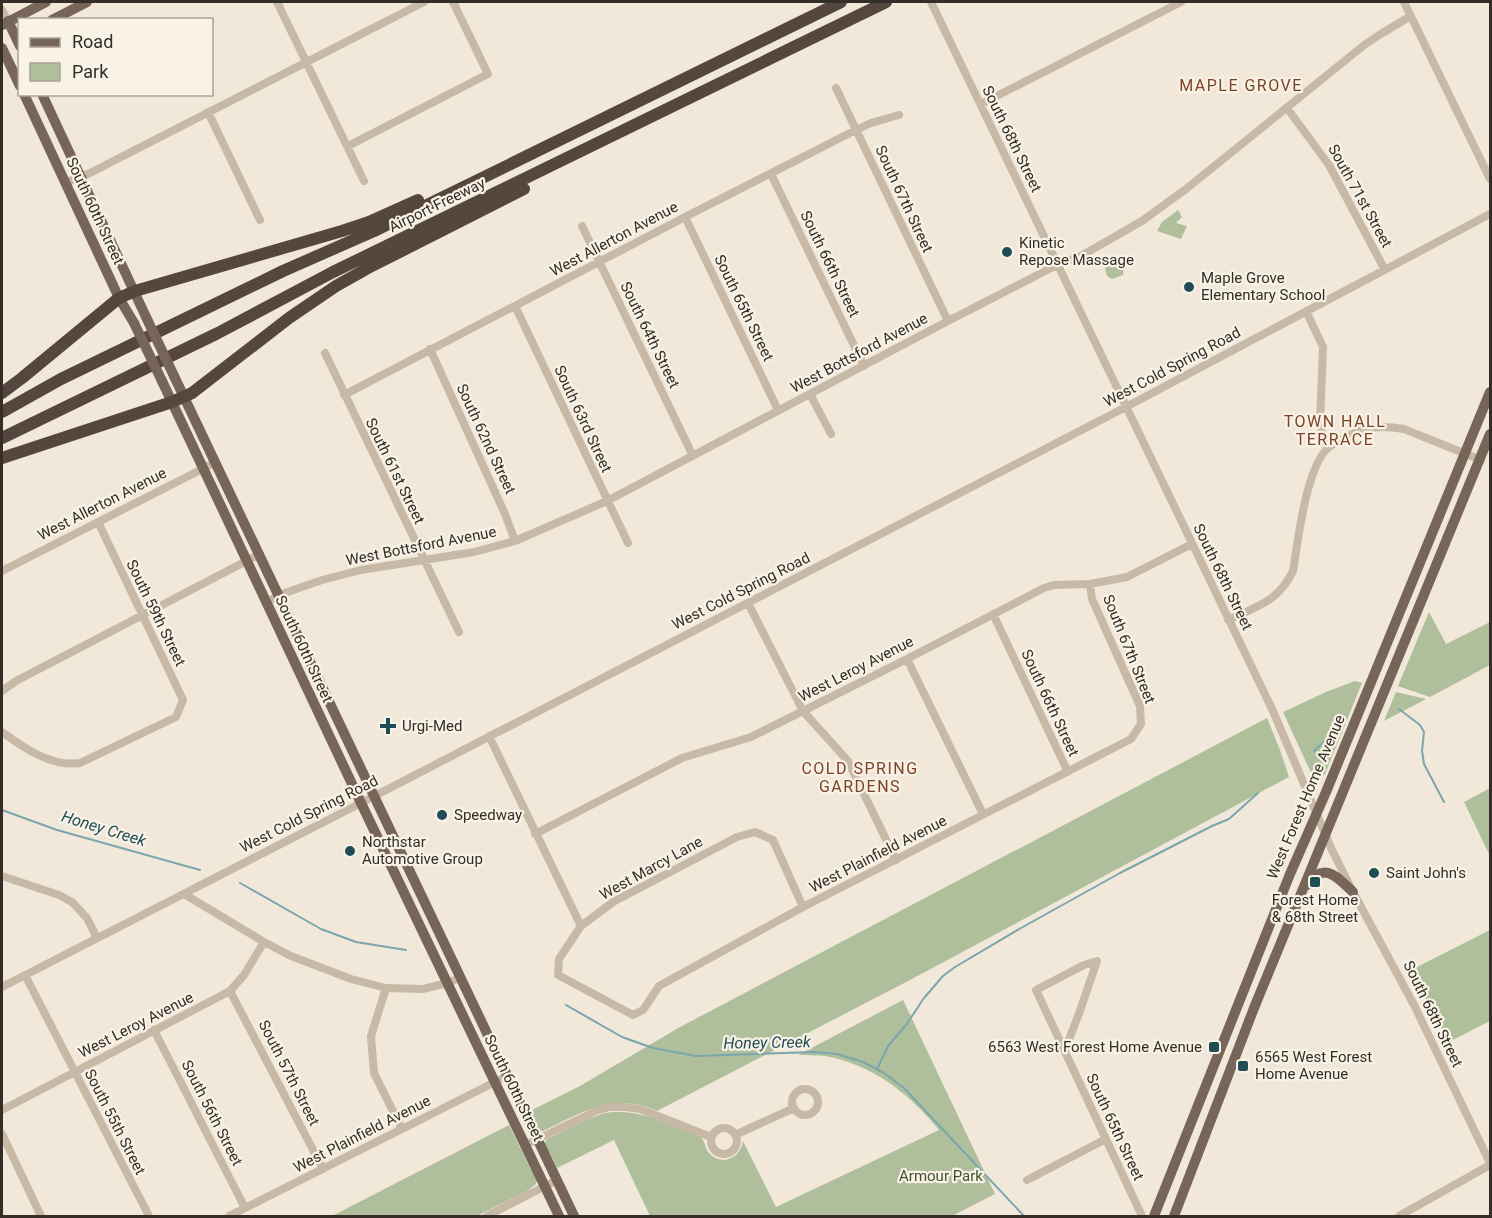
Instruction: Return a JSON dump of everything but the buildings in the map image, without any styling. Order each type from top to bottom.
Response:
[{"type":"highway","name":"Airport Freeway","points":[[2,412],[61,379],[283,271],[374,231],[841,2]]},
{"type":"highway","name":"Airport Freeway","points":[[2,438],[886,2]]},
{"type":"highway","points":[[2,393],[119,298],[135,291],[342,231],[388,214],[493,164],[513,162]]},
{"type":"highway","points":[[2,458],[172,402],[192,393],[336,286],[542,180],[557,164]]},
{"type":"main road","points":[[18,82],[2,47],[18,40],[4,23],[46,2]]},
{"type":"main road","points":[[56,18],[87,2]]},
{"type":"main road","name":"South 60th Street","points":[[25,96],[119,298],[134,323],[204,468],[246,562],[559,1216]]},
{"type":"main road","points":[[30,109],[44,98]]},
{"type":"main road","name":"South 60th Street","points":[[44,98],[574,1216]]},
{"type":"main road","name":"West Forest Home Avenue","points":[[1154,1216],[1263,940],[1491,392]]},
{"type":"main road","name":"West Forest Home Avenue","points":[[1174,1216],[1254,1008],[1491,434]]},
{"type":"main road","points":[[381,845],[388,849],[395,861],[404,859]]},
{"type":"main road","points":[[1302,892],[1311,879],[1323,872],[1334,874],[1353,892]]},
{"type":"street","points":[[277,2],[364,181]]},
{"type":"street","points":[[65,183],[98,169],[424,2]]},
{"type":"street","points":[[348,146],[488,74],[453,2]]},
{"type":"street","points":[[981,104],[1180,2]]},
{"type":"street","points":[[1404,2],[1491,179]]},
{"type":"street","name":"South 68th Street","points":[[933,6],[1273,711],[1325,834],[1353,892],[1414,1005],[1491,1164]]},
{"type":"street","points":[[2,10],[4,23]]},
{"type":"street","name":"West Bottsford Avenue","points":[[266,603],[279,595],[322,580],[361,570],[474,552],[515,541],[607,501],[948,321],[1057,265],[1081,256],[1142,220],[1185,189],[1363,46],[1411,16]]},
{"type":"street","name":"South 67th Street","points":[[836,87],[948,321]]},
{"type":"street","name":"South 71st Street","points":[[1287,108],[1329,165],[1385,270]]},
{"type":"street","points":[[208,112],[260,220]]},
{"type":"street","name":"West Allerton Avenue","points":[[344,395],[856,130],[899,115]]},
{"type":"street","name":"South 66th Street","points":[[771,174],[864,366]]},
{"type":"street","name":"West Cold Spring Road","points":[[2,987],[1126,407],[1491,214]]},
{"type":"street","name":"South 65th Street","points":[[685,217],[778,410]]},
{"type":"street","name":"South 64th Street","points":[[582,226],[693,456]]},
{"type":"street","name":"South 63rd Street","points":[[515,306],[628,543]]},
{"type":"street","points":[[1306,311],[1323,346],[1320,423],[1323,439],[1328,448]]},
{"type":"street","name":"South 62nd Street","points":[[430,349],[515,541]]},
{"type":"street","name":"South 61st Street","points":[[325,352],[459,632]]},
{"type":"street","points":[[810,394],[831,435]]},
{"type":"street","points":[[1228,620],[1266,602],[1278,594],[1287,583],[1293,571],[1308,485],[1316,465],[1328,448],[1356,431],[1377,426],[1391,427],[1404,429],[1481,460]]},
{"type":"street","name":"West Allerton Avenue","points":[[2,571],[216,462]]},
{"type":"street","name":"South 59th Street","points":[[2,732],[37,754],[60,763],[70,764],[80,763],[176,717],[183,700],[98,522]]},
{"type":"street","name":"West Leroy Avenue","points":[[535,834],[682,758],[751,737],[1044,588],[1054,585],[1090,584],[1127,577],[1192,544]]},
{"type":"street","points":[[2,691],[16,681],[260,554]]},
{"type":"street","name":"South 67th Street","points":[[1090,584],[1092,599],[1140,706],[1141,724]]},
{"type":"street","points":[[748,603],[803,711],[848,761],[896,860]]},
{"type":"street","name":"South 66th Street","points":[[993,614],[1068,772]]},
{"type":"street","points":[[907,659],[983,814]]},
{"type":"street","name":"West Plainfield Avenue","points":[[558,975],[633,1015],[643,1010],[659,986],[804,907],[1131,739],[1141,724]]},
{"type":"street","points":[[489,736],[581,926]]},
{"type":"street","name":"West Marcy Lane","points":[[558,975],[559,959],[581,926],[613,902],[737,837],[755,832],[773,840],[804,907]]},
{"type":"street","points":[[2,876],[59,895],[72,902],[87,918],[97,938]]},
{"type":"street","points":[[184,894],[291,956],[351,979],[386,988],[423,989],[460,978]]},
{"type":"street","name":"West Leroy Avenue","points":[[2,1110],[230,991],[244,975],[264,942]]},
{"type":"street","name":"South 65th Street","points":[[1065,1050],[1097,961],[1084,965],[1036,990],[1142,1216]]},
{"type":"street","name":"South 55th Street","points":[[25,975],[149,1216]]},
{"type":"street","points":[[386,988],[371,1036],[374,1073],[402,1129]]},
{"type":"street","name":"South 57th Street","points":[[230,991],[323,1168]]},
{"type":"street","name":"South 56th Street","points":[[154,1030],[246,1208]]},
{"type":"street","name":"West Plainfield Avenue","points":[[229,1216],[507,1076]]},
{"type":"street","points":[[525,1145],[596,1111],[610,1107],[640,1109],[711,1137]]},
{"type":"street","points":[[735,1135],[794,1108]]},
{"type":"street","points":[[722,1128],[731,1130],[735,1135],[735,1147],[731,1151],[719,1152],[714,1149],[711,1137],[714,1132],[722,1128]]},
{"type":"street","points":[[2,1134],[42,1216]]},
{"type":"street","points":[[1027,1180],[1106,1139]]},
{"type":"street","points":[[1399,1216],[1491,1164]]},
{"type":"street","points":[[488,1216],[557,1180]]},
{"type":"green space","points":[[1178,210],[1182,217],[1176,223],[1187,226],[1181,239],[1157,231],[1162,222]]},
{"type":"green space","points":[[1111,256],[1123,269],[1123,275],[1112,279],[1107,276],[1104,264],[1105,259]]},
{"type":"green space","points":[[1429,612],[1446,644],[1490,622],[1490,665],[1430,697],[1398,686]]},
{"type":"green space","points":[[1355,681],[1362,683],[1325,774],[1315,777],[1312,775],[1283,712]]},
{"type":"green space","points":[[1396,692],[1426,699],[1384,721]]},
{"type":"green space","points":[[1267,718],[1289,777],[910,980],[657,1111],[641,1105],[612,1104],[585,1111],[543,1131],[537,1130],[533,1123],[534,1119],[530,1111],[580,1086],[680,1027]]},
{"type":"green space","points":[[1490,788],[1490,856],[1464,802]]},
{"type":"green space","points":[[1490,930],[1490,1021],[1449,1042],[1411,970]]},
{"type":"green space","name":"Armour Park","points":[[903,1000],[995,1194],[952,1216],[650,1216],[614,1140],[557,1168],[550,1153],[547,1152],[545,1144],[547,1139],[588,1119],[614,1112],[639,1114],[701,1137],[710,1154],[720,1160],[735,1156],[742,1147],[743,1141],[776,1207],[939,1130],[916,1104],[874,1073],[842,1060],[825,1056],[798,1055]]},
{"type":"green space","points":[[509,1125],[537,1181],[527,1191],[477,1216],[332,1216]]},
{"type":"waterway","points":[[1399,709],[1420,725],[1424,732],[1422,751],[1424,764],[1444,802]]},
{"type":"waterway","points":[[1314,751],[1325,741],[1338,716]]},
{"type":"waterway","points":[[877,1069],[888,1046],[924,998],[943,976],[955,967],[1120,873],[1229,819],[1258,793]]},
{"type":"waterway","name":"Honey Creek","points":[[2,810],[57,830],[200,870]]},
{"type":"waterway","name":"Honey Creek","points":[[240,883],[321,929],[356,942],[406,950]]},
{"type":"waterway","name":"Honey Creek","points":[[566,1005],[622,1037],[653,1048],[696,1056],[815,1052],[837,1054],[863,1062],[884,1073],[904,1088],[1024,1216]]},
{"type":"place","name":"Kinetic Repose Massage","points":[[1007,252]]},
{"type":"place","name":"Maple Grove Elementary School","points":[[1189,287]]},
{"type":"place","name":"Urgi-Med","points":[[388,726]]},
{"type":"place","name":"Speedway","points":[[442,815]]},
{"type":"place","name":"Northstar Automotive Group","points":[[350,851]]},
{"type":"place","name":"Saint John's","points":[[1374,873]]},
{"type":"place","name":"Forest Home & 68th Street","points":[[1315,882]]},
{"type":"place","name":"6563 West Forest Home Avenue","points":[[1214,1047]]},
{"type":"place","name":"6565 West Forest Home Avenue","points":[[1243,1066]]},
{"type":"district","name":"MAPLE GROVE","points":[[1241,85]]},
{"type":"district","name":"TOWN HALL TERRACE","points":[[1335,430]]},
{"type":"district","name":"COLD SPRING GARDENS","points":[[860,777]]}]
